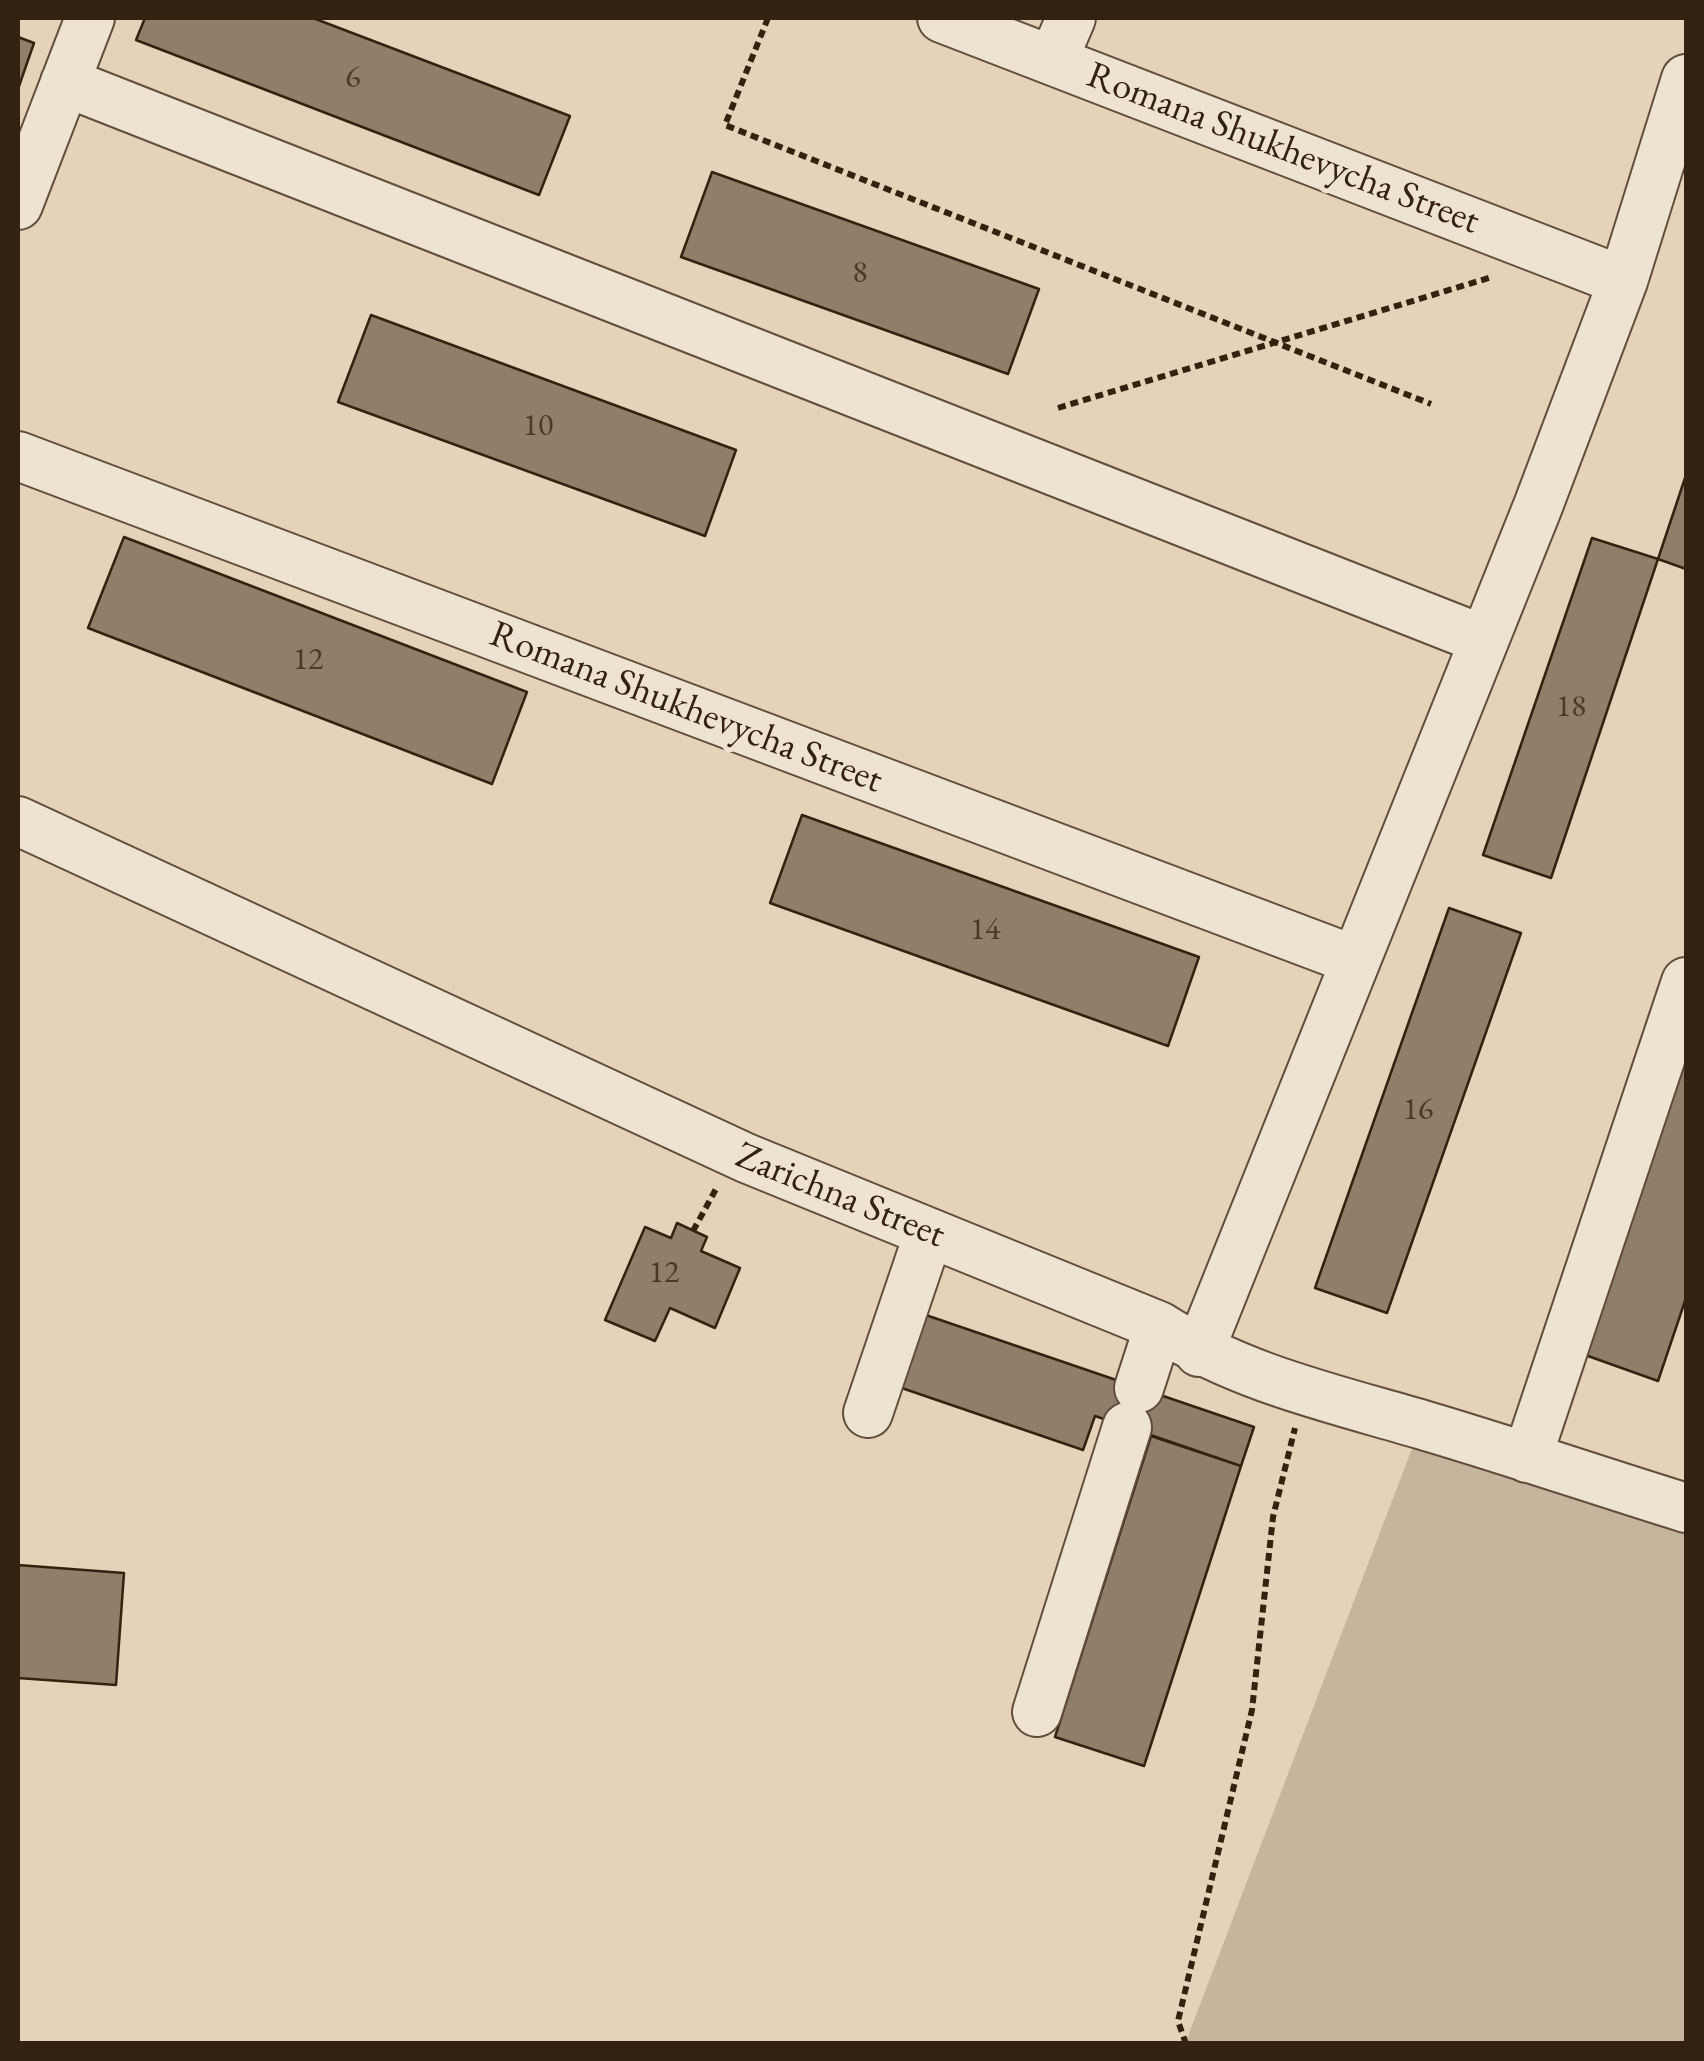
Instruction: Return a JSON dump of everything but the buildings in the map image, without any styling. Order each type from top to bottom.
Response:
[{"type":"street","points":[[18,205],[90,18]]},
{"type":"street","name":"Romana Shukhevycha Street","points":[[942,18],[1062,39],[1560,256],[1624,280]]},
{"type":"street","points":[[1199,1352],[1624,280],[1666,205],[1686,78]]},
{"type":"street","points":[[65,82],[1484,640]]},
{"type":"street","name":"Romana Shukhevycha Street","points":[[18,456],[1354,960]]},
{"type":"street","name":"Zarichna Street","points":[[18,821],[746,1158],[1158,1326],[1199,1352],[1303,1394],[1686,1508]]},
{"type":"street","points":[[1527,1458],[1686,982]]},
{"type":"street","points":[[868,1413],[929,1232]]},
{"type":"street","points":[[1037,1712],[1158,1326]]},
{"type":"path","points":[[768,18],[726,125],[1432,404]]},
{"type":"path","points":[[1058,408],[1560,256]]},
{"type":"path","points":[[693,1231],[722,1177]]},
{"type":"path","points":[[1186,2044],[1178,2021],[1252,1710],[1273,1517],[1303,1394]]},
{"type":"shaded area","points":[[1421,1425],[1686,1508],[1686,2043],[1185,2044]]}]
